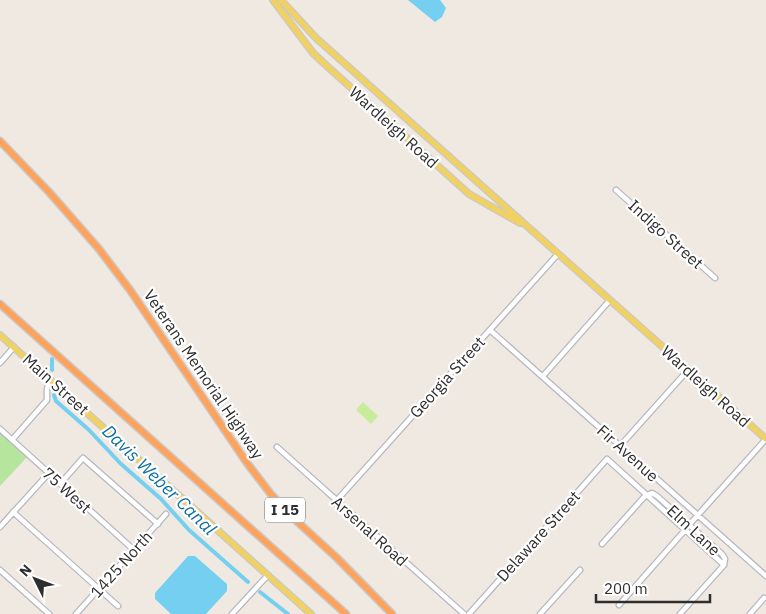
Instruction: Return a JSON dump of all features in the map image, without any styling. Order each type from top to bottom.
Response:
[{"type":"highway","name":"Veterans Memorial Highway","points":[[0,141],[49,192],[99,249],[130,290],[206,404],[270,493],[290,515],[337,558],[392,614]]},
{"type":"highway","name":"I 15","points":[[0,304],[346,614]]},
{"type":"main road","name":"Wardleigh Road","points":[[273,0],[320,60],[466,191],[534,233]]},
{"type":"main road","name":"Wardleigh Road","points":[[281,0],[310,32],[766,439]]},
{"type":"main road","name":"Main Street","points":[[0,335],[311,614]]},
{"type":"street","name":"Indigo Street","points":[[616,190],[715,278]]},
{"type":"street","name":"Georgia Street","points":[[337,500],[558,254]]},
{"type":"street","points":[[543,376],[610,300]]},
{"type":"street","name":"Fir Avenue","points":[[490,330],[766,576]]},
{"type":"street","points":[[0,363],[14,347]]},
{"type":"street","points":[[620,446],[688,370]]},
{"type":"street","points":[[12,440],[47,400],[50,379]]},
{"type":"street","name":"75 West","points":[[0,429],[134,550]]},
{"type":"street","points":[[689,525],[766,439]]},
{"type":"street","name":"Arsenal Road","points":[[277,447],[464,614]]},
{"type":"street","points":[[60,484],[83,458],[158,524]]},
{"type":"street","name":"Elm Lane","points":[[607,459],[643,489],[645,496],[724,565]]},
{"type":"street","name":"Delaware Street","points":[[469,614],[607,459]]},
{"type":"street","points":[[0,527],[48,474]]},
{"type":"street","name":"Elm Lane","points":[[645,496],[654,494],[722,554],[725,559],[724,565]]},
{"type":"street","points":[[602,544],[645,496]]},
{"type":"street","points":[[14,512],[118,606]]},
{"type":"street","name":"1425 North","points":[[76,614],[166,514]]},
{"type":"street","points":[[619,605],[685,530]]},
{"type":"street","points":[[680,614],[724,565]]},
{"type":"street","points":[[0,570],[48,614]]},
{"type":"street","points":[[540,614],[580,570]]},
{"type":"street","points":[[232,614],[268,575]]},
{"type":"street","points":[[750,614],[764,598]]},
{"type":"green space","points":[[363,402],[378,416],[371,424],[356,410]]},
{"type":"green space","points":[[0,433],[27,457],[0,486]]},
{"type":"water","points":[[408,0],[440,0],[446,8],[442,17],[435,22]]},
{"type":"water","points":[[188,556],[195,556],[227,584],[227,591],[206,614],[171,614],[155,599],[155,593]]},
{"type":"waterway","points":[[52,359],[52,370]]},
{"type":"waterway","name":"Davis Weber Canal","points":[[54,395],[56,401],[89,430],[121,464],[161,499],[189,530],[248,582]]},
{"type":"waterway","name":"Davis Weber Canal","points":[[260,592],[288,614]]}]
